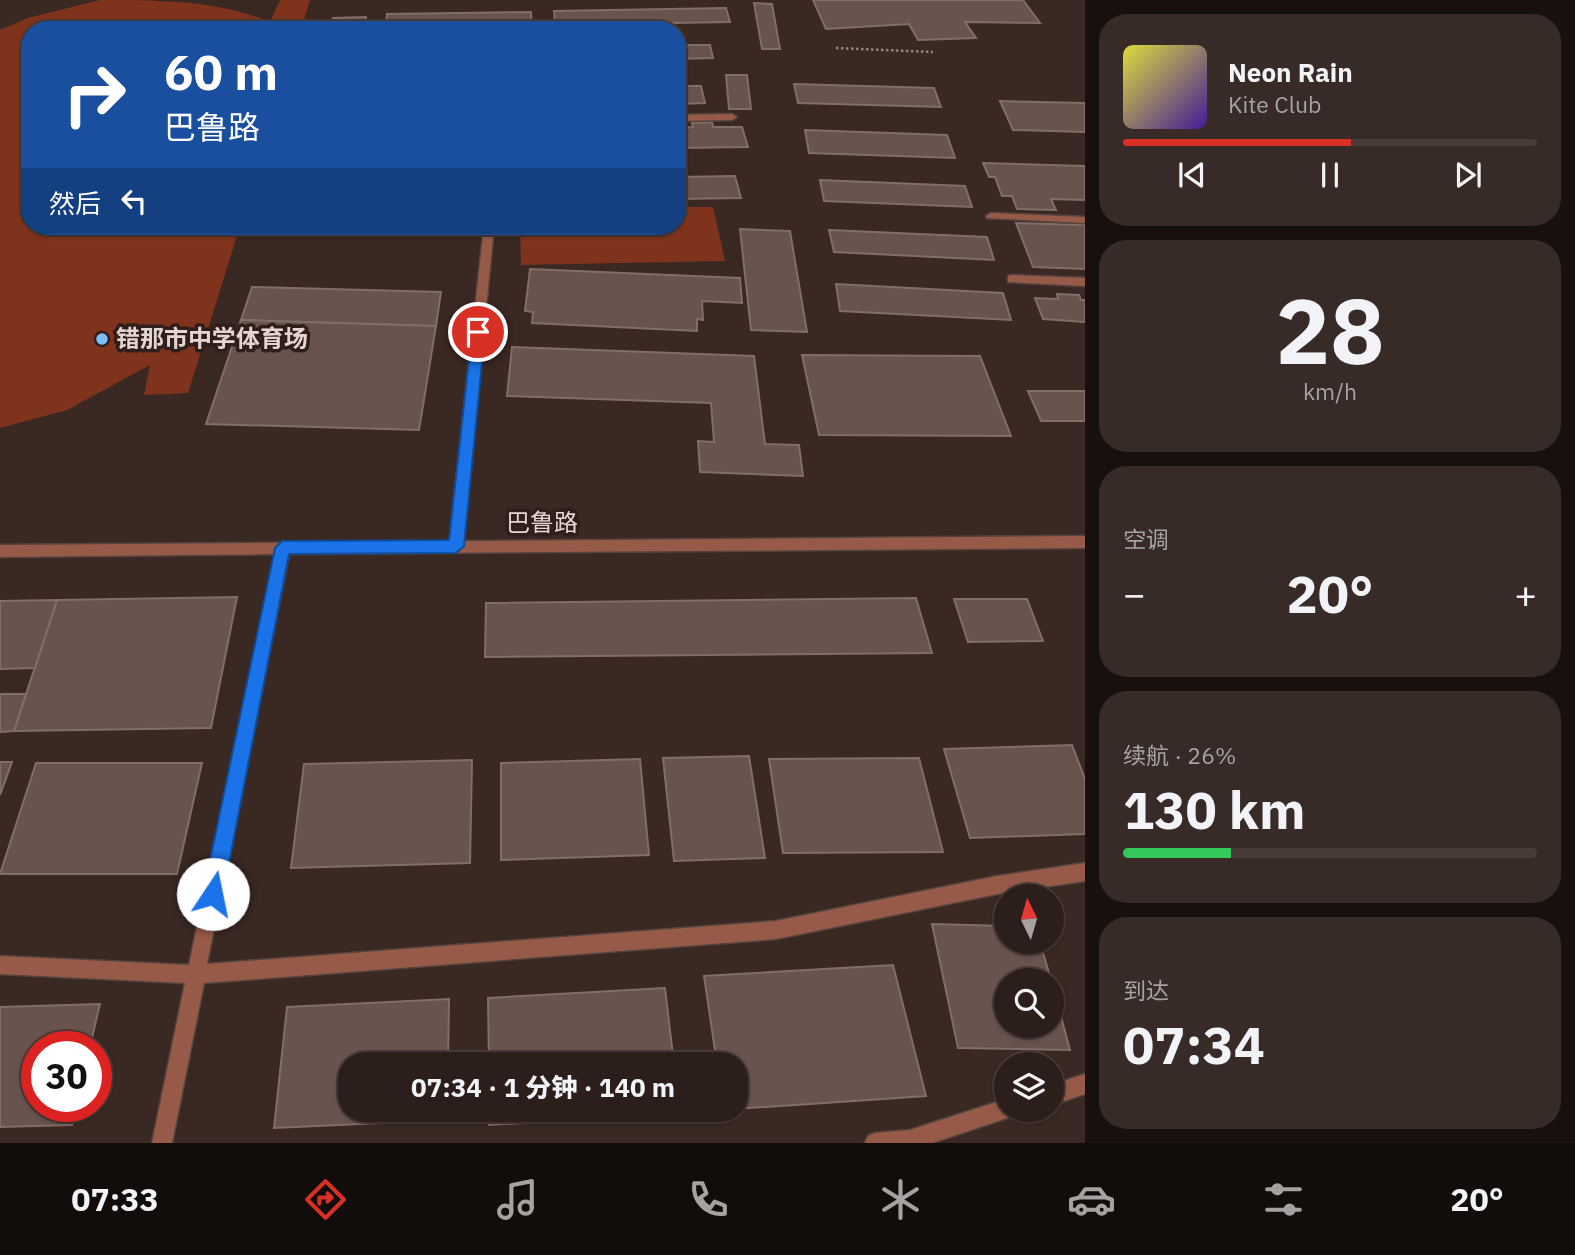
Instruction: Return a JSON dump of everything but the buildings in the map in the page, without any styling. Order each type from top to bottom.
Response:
[{"type":"street","points":[[686,118],[732,117]]},
{"type":"street","points":[[991,216],[1085,220]]},
{"type":"street","points":[[456,546],[488,235]]},
{"type":"street","points":[[1012,279],[1085,282]]},
{"type":"street","name":"巴鲁路","points":[[0,551],[1085,542]]},
{"type":"street","points":[[162,1143],[282,548]]},
{"type":"street","points":[[0,965],[197,974],[776,930],[998,885],[1085,872]]},
{"type":"street","points":[[1064,1091],[1085,1084]]},
{"type":"street","points":[[875,1143],[910,1140],[994,1113]]},
{"type":"path","points":[[836,48],[933,52]]},
{"type":"shaded area","points":[[100,0],[208,5],[267,21],[21,21]]},
{"type":"shaded area","points":[[280,0],[310,0],[304,21],[270,21]]},
{"type":"shaded area","points":[[21,21],[21,235],[237,235],[188,393],[144,395],[150,365],[67,410],[0,428],[0,30]]},
{"type":"shaded area","points":[[686,207],[713,207],[725,261],[521,265],[520,235],[686,235]]},
{"type":"place","name":"错那市中学体育场","points":[[102,339]]},
{"type":"route","points":[[213,894],[282,548],[456,546],[478,332]]}]
